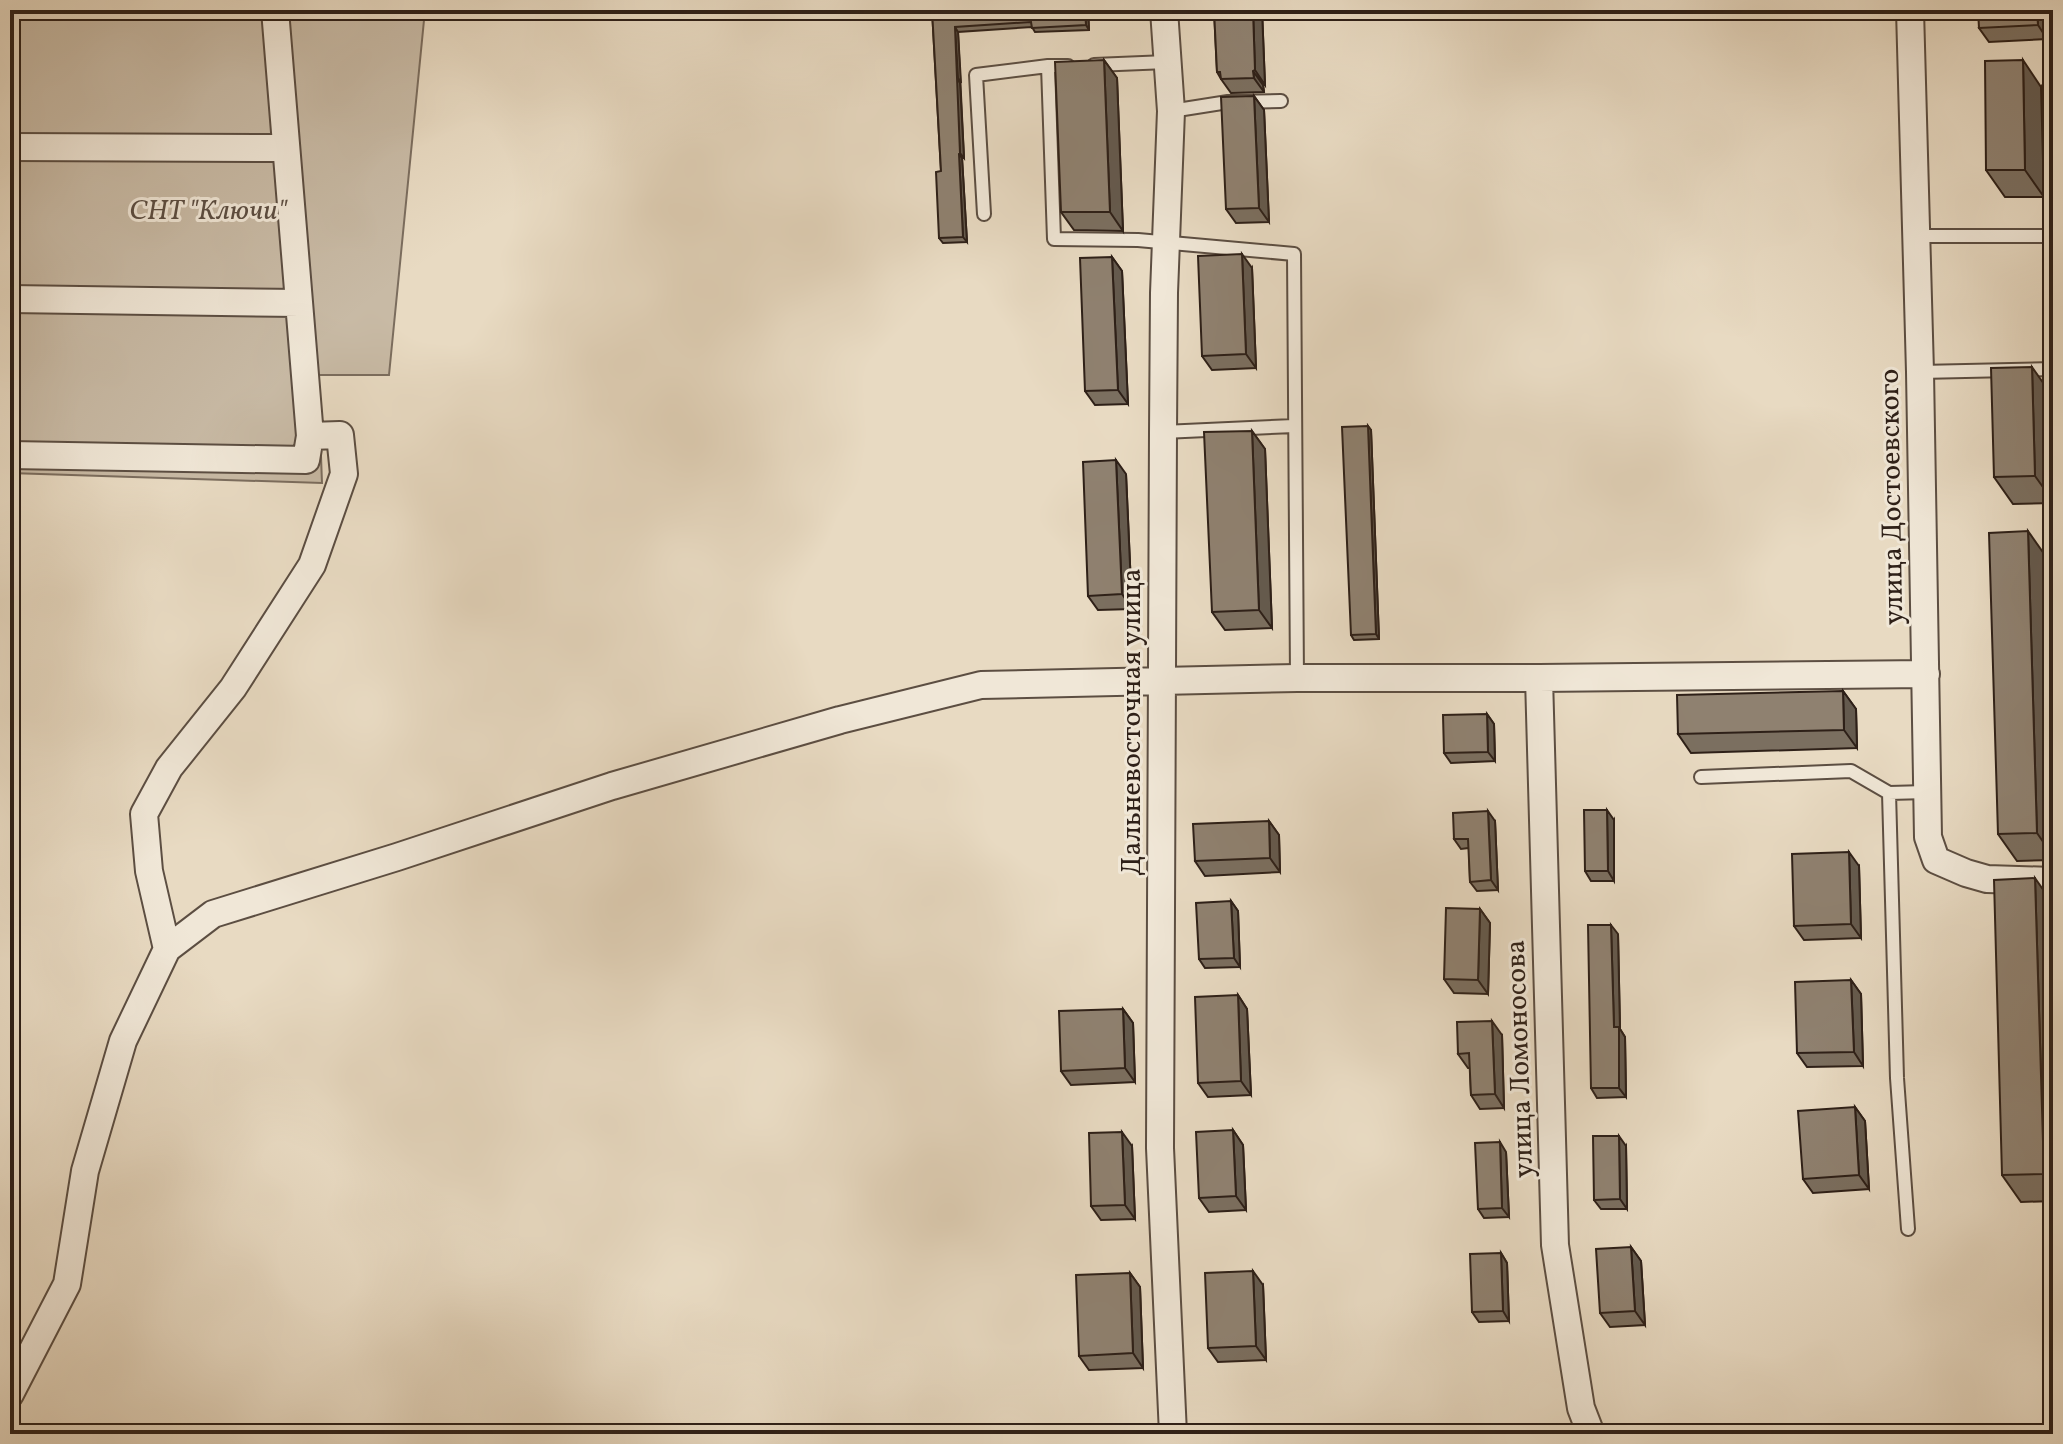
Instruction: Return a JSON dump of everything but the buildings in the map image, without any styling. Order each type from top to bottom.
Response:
[{"type":"street","points":[[10,455],[306,460],[310,436],[275,10]]},
{"type":"street","name":"Дальневосточная улица","points":[[1164,10],[1171,111],[1163,432],[1160,1148],[1173,1434]]},
{"type":"street","name":"улица Достоевского","points":[[1910,10],[1928,837],[1936,860],[1966,873],[1987,879],[2053,881]]},
{"type":"street","points":[[10,147],[286,148]]},
{"type":"street","points":[[10,299],[299,303]]},
{"type":"street","points":[[167,949],[149,871],[144,814],[169,768],[233,688],[312,565],[344,474],[340,435],[310,436]]},
{"type":"street","points":[[10,1394],[67,1284],[85,1171],[123,1041],[167,949],[213,914],[612,786],[840,720],[981,685],[1297,678],[1926,674]]},
{"type":"street","name":"улица Ломоносова","points":[[1539,678],[1555,1245],[1581,1408],[1591,1434]]},
{"type":"lane","points":[[984,214],[976,75],[1048,66],[1167,62]]},
{"type":"lane","points":[[1048,66],[1054,239],[1138,240],[1294,254],[1297,678]]},
{"type":"lane","points":[[1171,111],[1228,102],[1281,101]]},
{"type":"lane","points":[[1916,236],[2053,236]]},
{"type":"lane","points":[[1920,372],[2053,369]]},
{"type":"lane","points":[[1163,432],[1294,426]]},
{"type":"lane","points":[[1701,777],[1851,771],[1889,793],[1927,792]]},
{"type":"lane","points":[[1889,793],[1897,1078],[1908,1229]]},
{"type":"green space","name":"СНТ \"Ключи\"","points":[[10,10],[425,10],[389,375],[318,375],[322,483],[10,473]]}]
